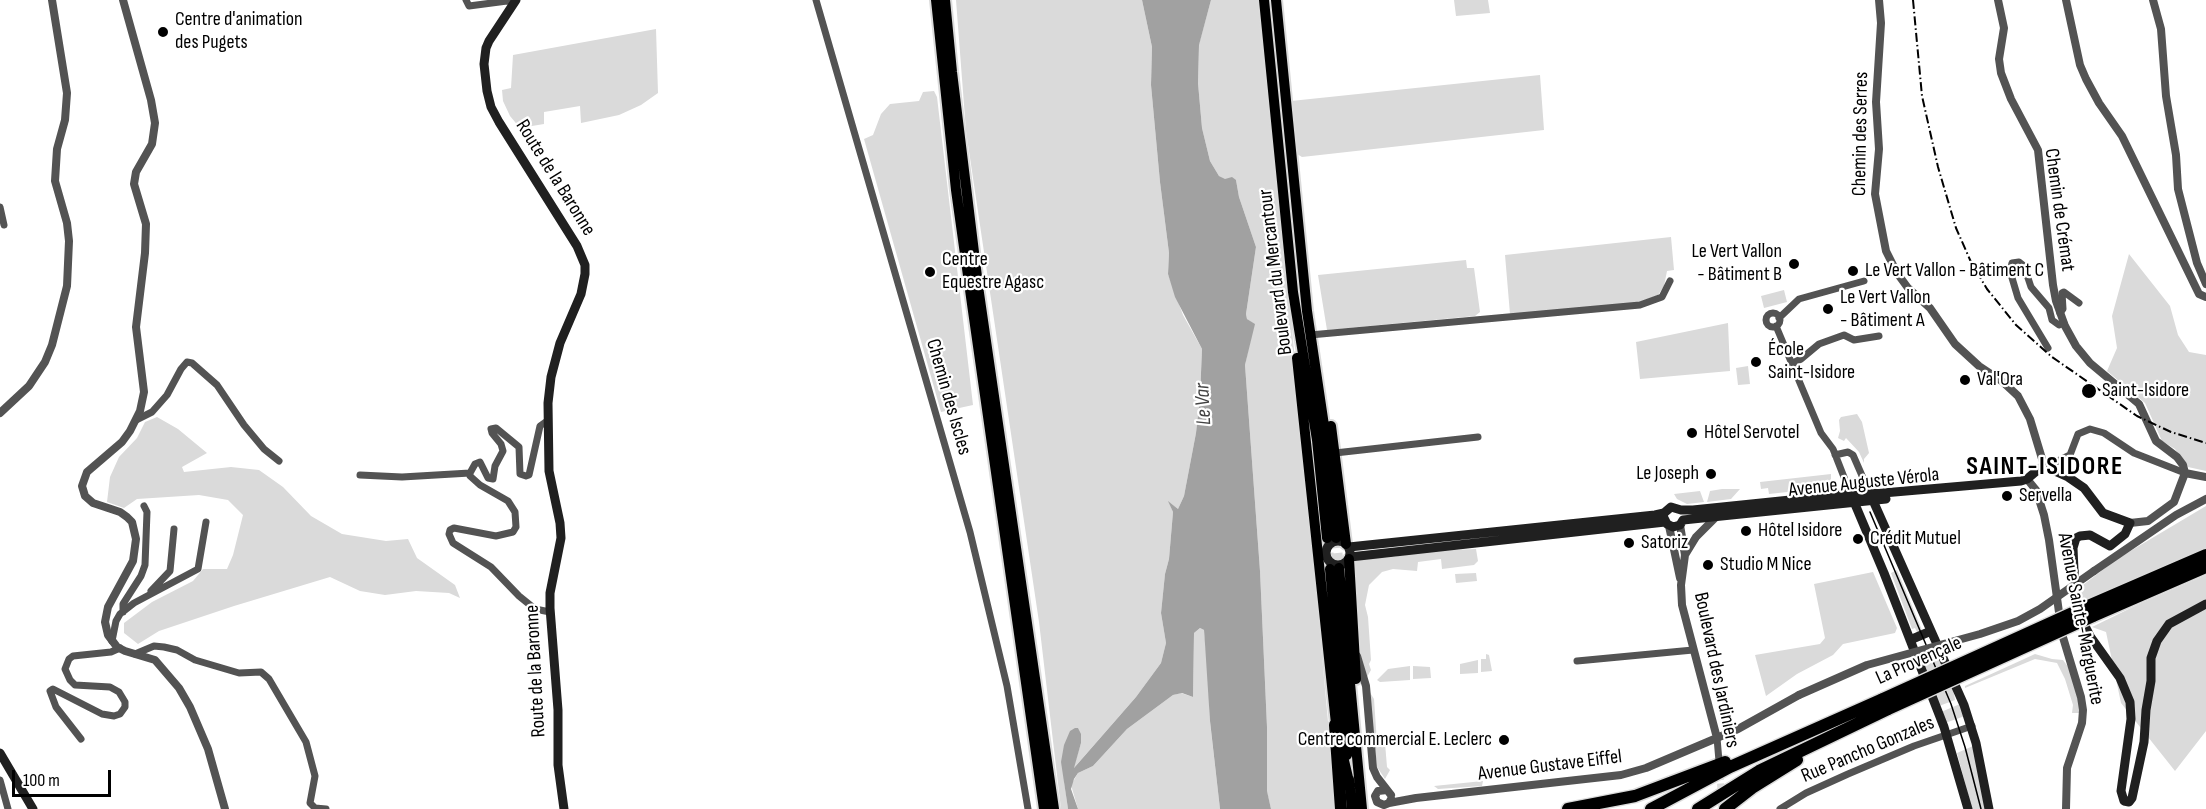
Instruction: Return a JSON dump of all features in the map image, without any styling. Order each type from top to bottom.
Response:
[{"type":"highway","name":"La Provençale","points":[[1651,809],[1697,783],[1783,742],[1886,704],[2091,611],[2206,555]]},
{"type":"highway","name":"La Provençale","points":[[2091,611],[2206,567]]},
{"type":"highway","name":"La Provençale","points":[[1698,809],[1759,771],[1833,736],[1886,704]]},
{"type":"highway","points":[[1335,725],[1341,809]]},
{"type":"highway","points":[[1725,809],[1752,788],[1833,736]]},
{"type":"highway","points":[[1568,809],[1635,796],[1783,742]]},
{"type":"main road","points":[[936,0],[969,281],[1044,809]]},
{"type":"main road","points":[[945,0],[979,293],[1053,809]]},
{"type":"main road","name":"Boulevard du Mercantour","points":[[1264,0],[1293,292],[1315,430],[1343,547]]},
{"type":"main road","name":"Boulevard du Mercantour","points":[[1276,0],[1310,335],[1343,547]]},
{"type":"main road","name":"Route de la Baronne","points":[[516,1],[486,48],[484,64],[487,92],[491,107],[499,122],[572,237],[585,265],[584,284],[567,324],[551,377],[547,421],[549,478],[560,523],[561,538],[550,593],[550,612],[558,710],[558,765],[564,809]]},
{"type":"main road","points":[[1293,292],[1297,353],[1319,540],[1326,555],[1336,563],[1344,562],[1335,453],[1322,376],[1310,335]]},
{"type":"main road","points":[[1308,452],[1335,725],[1362,809]]},
{"type":"main road","points":[[2027,482],[2045,467],[2068,477],[2084,488],[2103,513],[2130,523],[2126,534],[2110,546],[2090,535],[2076,538],[2073,548],[2076,599],[2083,625],[2120,678],[2130,702],[2130,728],[2121,791],[2124,801],[2129,802],[2132,798],[2144,742],[2151,681],[2151,658],[2157,641],[2169,624],[2206,604]]},
{"type":"main road","name":"Avenue Auguste Vérola","points":[[1852,498],[1682,522],[1677,526],[1666,520],[1671,507],[1681,510],[1852,498],[1871,497],[2027,482]]},
{"type":"main road","points":[[1871,497],[1960,693],[1972,726],[1989,809]]},
{"type":"main road","points":[[1852,498],[1946,734],[1968,809]]},
{"type":"main road","points":[[1681,510],[1682,522]]},
{"type":"main road","points":[[1343,547],[1666,520]]},
{"type":"main road","points":[[1322,596],[1322,568],[1331,544],[1338,542],[1343,547],[1355,648],[1355,786],[1352,809]]},
{"type":"main road","points":[[1335,568],[1355,786]]},
{"type":"main road","points":[[1910,640],[1931,631]]},
{"type":"main road","points":[[0,753],[33,809]]},
{"type":"street","points":[[0,413],[28,386],[45,362],[52,345],[67,286],[69,241],[67,223],[55,181],[57,149],[66,120],[68,93],[52,0]]},
{"type":"street","points":[[123,0],[151,100],[155,123],[152,144],[134,178],[135,191],[145,219],[146,231],[136,327],[144,392],[136,420],[122,442],[87,472],[82,481],[83,490],[88,499],[120,512],[132,522],[135,530],[133,561],[112,596],[106,615],[106,629],[112,642],[120,648],[150,657],[162,666],[190,707],[208,749],[225,809]]},
{"type":"street","points":[[466,0],[469,6],[516,1]]},
{"type":"street","name":"Chemin des Iscles","points":[[816,0],[970,532],[1008,686],[1028,809]]},
{"type":"street","name":"Chemin des Serres","points":[[1879,0],[1881,23],[1876,102],[1879,149],[1875,194],[1886,251],[1908,288],[1930,308],[1955,344],[2018,396],[2030,419],[2045,467]]},
{"type":"street","name":"Chemin de Crémat","points":[[1998,0],[2004,24],[1999,59],[2001,73],[2040,156],[2041,189],[2046,213],[2053,285],[2060,313],[2076,346],[2090,363],[2139,404],[2156,441],[2177,457],[2185,473]]},
{"type":"street","points":[[2067,0],[2083,73],[2122,136],[2199,294],[2206,297]]},
{"type":"street","points":[[2153,0],[2161,29],[2166,96],[2176,155],[2178,189],[2197,263],[2206,284]]},
{"type":"street","points":[[0,207],[4,225]]},
{"type":"street","name":"Chemin de Crémat","points":[[2048,348],[2018,298],[2010,271],[2012,263],[2019,262],[2024,266],[2031,287],[2049,308],[2052,320],[2059,325],[2064,323]]},
{"type":"street","points":[[1310,335],[1640,305],[1662,297],[1670,281]]},
{"type":"street","points":[[1776,326],[1779,318],[1799,299],[1864,281]]},
{"type":"street","points":[[2060,313],[2063,309],[2062,292],[2079,303]]},
{"type":"street","points":[[1776,326],[1768,326],[1766,316],[1774,313],[1779,318]]},
{"type":"street","points":[[1776,326],[1821,433],[1835,455],[1852,498]]},
{"type":"street","points":[[1791,364],[1819,344],[1844,335],[1854,340],[1879,336]]},
{"type":"street","points":[[136,420],[152,412],[167,395],[181,369],[187,362],[192,363],[218,386],[251,433],[279,461]]},
{"type":"street","points":[[470,473],[475,464],[480,462],[488,478],[493,479],[495,466],[503,451],[501,444],[492,433],[491,429],[496,428],[519,447],[520,474],[529,475],[540,426],[542,422],[547,421]]},
{"type":"street","points":[[2045,467],[2070,455],[2078,434],[2085,430],[2097,429],[2134,453],[2185,473],[2206,477]]},
{"type":"street","points":[[1335,453],[1478,437]]},
{"type":"street","points":[[1835,455],[1848,452],[1853,455],[1871,497]]},
{"type":"street","points":[[360,475],[402,477],[470,473]]},
{"type":"street","points":[[470,473],[470,476],[480,485],[508,501],[514,512],[516,527],[513,532],[496,536],[454,528],[450,530],[449,538],[474,558],[491,567],[535,609],[550,612]]},
{"type":"street","points":[[2130,523],[2148,521],[2174,502],[2185,473]]},
{"type":"street","name":"Avenue Sainte-Marguerite","points":[[2027,482],[2041,505],[2049,540],[2062,634],[2083,710],[2082,723],[2067,768],[2066,809]]},
{"type":"street","name":"Avenue Gustave Eiffel","points":[[1386,800],[1621,775],[1646,768],[1738,729],[1799,695],[1867,665],[2018,621],[2040,609],[2176,515],[2206,499]]},
{"type":"street","points":[[123,612],[123,604],[141,576],[145,565],[147,512],[144,506]]},
{"type":"street","name":"Boulevard des Jardiniers","points":[[1685,555],[1696,537],[1716,517]]},
{"type":"street","name":"Boulevard des Jardiniers","points":[[1666,520],[1681,585],[1682,605],[1717,738],[1719,761]]},
{"type":"street","points":[[112,642],[116,621],[123,612],[147,596],[198,569],[206,522]]},
{"type":"street","name":"Boulevard des Jardiniers","points":[[1681,585],[1685,555],[1682,522]]},
{"type":"street","points":[[147,596],[171,571],[174,529]]},
{"type":"street","points":[[135,654],[154,646],[164,647],[177,650],[195,660],[239,673],[261,672],[269,679],[312,756],[315,777],[310,803],[315,808],[326,809]]},
{"type":"street","points":[[81,739],[56,707],[50,691],[53,690],[102,714],[114,716],[120,714],[125,707],[125,702],[119,692],[110,687],[75,685],[65,669],[69,659],[73,656],[111,652],[120,648]]},
{"type":"street","points":[[1355,648],[1366,686],[1373,768],[1386,800]]},
{"type":"street","points":[[1577,661],[1693,651]]},
{"type":"street","name":"Rue Pancho Gonzales","points":[[1780,809],[1806,793],[1848,774],[1946,734],[1972,726]]},
{"type":"street","points":[[0,780],[8,809]]},
{"type":"shaded area","points":[[956,0],[1142,0],[1152,47],[1151,85],[1169,253],[1168,274],[1183,315],[1202,349],[1196,433],[1184,496],[1178,509],[1169,502],[1173,512],[1161,613],[1166,643],[1161,663],[1136,697],[1073,769],[1081,743],[1078,728],[1064,781],[1068,809],[1061,809],[1039,622],[966,131]]},
{"type":"shaded area","points":[[1211,0],[1259,0],[1336,809],[1271,809],[1267,792],[1267,727],[1260,571],[1245,365],[1254,324],[1247,319],[1246,314],[1256,247],[1239,197],[1236,180],[1225,180],[1219,176],[1210,161],[1202,128],[1198,83],[1199,44]]},
{"type":"shaded area","points":[[1454,0],[1488,0],[1490,13],[1456,16]]},
{"type":"shaded area","points":[[656,29],[658,93],[641,105],[619,115],[581,123],[580,106],[544,112],[544,124],[520,128],[510,116],[503,101],[502,90],[511,88],[513,55]]},
{"type":"shaded area","points":[[1540,75],[1544,130],[1302,157],[1297,154],[1291,101]]},
{"type":"shaded area","name":"Centre Equestre Agasc","points":[[934,91],[937,97],[973,405],[941,412],[864,139],[873,135],[881,114],[890,104],[919,101],[923,92]]},
{"type":"shaded area","points":[[1671,237],[1674,270],[1667,271],[1664,286],[1658,295],[1637,303],[1510,314],[1505,255]]},
{"type":"shaded area","points":[[2129,254],[2170,306],[2178,335],[2189,352],[2206,355],[2206,471],[2188,467],[2175,449],[2162,441],[2145,403],[2107,371],[2117,348],[2112,316]]},
{"type":"shaded area","points":[[1466,260],[1467,268],[1474,268],[1480,312],[1475,316],[1327,330],[1318,275]]},
{"type":"shaded area","points":[[1784,290],[1787,302],[1764,308],[1761,296]]},
{"type":"shaded area","points":[[1728,323],[1730,371],[1640,379],[1636,342]]},
{"type":"shaded area","points":[[1748,366],[1750,384],[1738,385],[1736,368]]},
{"type":"shaded area","points":[[1857,414],[1862,422],[1869,453],[1864,463],[1859,452],[1846,438],[1844,441],[1838,438],[1841,417]]},
{"type":"shaded area","points":[[157,417],[178,429],[207,453],[182,467],[184,472],[231,467],[259,470],[283,487],[311,516],[342,534],[386,541],[408,539],[417,558],[455,585],[460,598],[449,593],[416,591],[385,595],[360,591],[330,577],[159,631],[138,644],[124,633],[124,623],[152,602],[193,581],[203,569],[227,569],[243,515],[228,500],[199,495],[137,499],[124,508],[107,502],[110,477],[119,457],[137,438],[145,422]]},
{"type":"shaded area","points":[[1831,474],[1831,479],[1824,488],[1769,494],[1768,488],[1761,489],[1760,482]]},
{"type":"shaded area","points":[[1740,489],[1731,499],[1707,502],[1710,491]]},
{"type":"shaded area","points":[[1700,491],[1704,502],[1687,504],[1677,499],[1674,494]]},
{"type":"shaded area","points":[[2206,506],[2206,548],[2080,602],[2079,588],[2117,559]]},
{"type":"shaded area","points":[[1476,549],[1478,561],[1474,565],[1442,569],[1441,559],[1418,562],[1417,571],[1393,569],[1382,572],[1369,585],[1365,605],[1368,617],[1371,670],[1367,677],[1358,646],[1351,568],[1356,561],[1425,551]]},
{"type":"shaded area","points":[[1897,570],[1922,630],[1917,632],[1915,628],[1912,629],[1891,573]]},
{"type":"shaded area","points":[[1873,572],[1897,628],[1895,633],[1843,644],[1833,655],[1797,674],[1766,696],[1755,655],[1820,644],[1825,638],[1814,584]]},
{"type":"shaded area","points":[[1476,573],[1477,581],[1456,583],[1455,574]]},
{"type":"shaded area","points":[[2206,575],[2206,731],[2175,771],[2121,703],[2106,632],[2092,627]]},
{"type":"shaded area","points":[[1200,628],[1204,630],[1210,722],[1220,809],[1078,809],[1071,785],[1078,773],[1093,766],[1127,729],[1173,695],[1181,693],[1193,697],[1194,633]]},
{"type":"shaded area","points":[[1935,648],[1953,688],[1955,700],[1939,706],[1918,654]]},
{"type":"shaded area","points":[[1486,654],[1489,655],[1492,671],[1481,672],[1481,659],[1486,659]]},
{"type":"shaded area","points":[[2035,654],[2063,660],[2069,668],[2080,705],[2080,713],[2072,713],[2073,705],[2057,663],[2035,659],[1965,688],[1965,686]]},
{"type":"shaded area","points":[[1478,660],[1478,673],[1460,674],[1460,664]]},
{"type":"shaded area","points":[[1410,666],[1410,680],[1380,682],[1377,680],[1388,669]]},
{"type":"shaded area","points":[[1413,666],[1430,667],[1431,678],[1413,679]]},
{"type":"shaded area","points":[[1369,691],[1374,699],[1377,743],[1385,743],[1387,767],[1390,770],[1385,779],[1377,767]]},
{"type":"shaded area","points":[[1960,704],[1965,716],[1945,723],[1941,712]]},
{"type":"shaded area","points":[[1973,746],[1985,809],[1972,809],[1957,753]]},
{"type":"shaded area","points":[[1483,781],[1482,786],[1438,789],[1434,786]]},
{"type":"water","name":"Le Var","points":[[1142,0],[1211,0],[1199,45],[1198,83],[1202,128],[1210,161],[1219,176],[1225,179],[1232,177],[1236,180],[1239,197],[1256,247],[1246,314],[1247,319],[1255,324],[1245,365],[1260,571],[1267,727],[1267,791],[1271,809],[1220,809],[1210,721],[1204,630],[1200,628],[1194,633],[1193,697],[1182,693],[1173,695],[1127,729],[1093,766],[1078,773],[1071,789],[1078,809],[1068,809],[1061,762],[1064,745],[1070,731],[1078,728],[1081,734],[1081,743],[1074,768],[1136,697],[1161,663],[1166,643],[1161,613],[1173,512],[1168,501],[1178,509],[1184,496],[1200,397],[1202,349],[1175,297],[1168,274],[1169,253],[1151,85],[1152,47]]},
{"type":"tunnel","points":[[1327,538],[1330,569]]},
{"type":"tunnel","points":[[1336,538],[1339,568]]},
{"type":"tunnel","points":[[1720,773],[1722,809]]},
{"type":"tram line","points":[[1870,512],[1951,704],[1981,809]]},
{"type":"railway","points":[[1913,0],[1922,96],[1938,167],[1956,228],[1971,262],[1987,289],[2016,325],[2052,357],[2137,416],[2171,432],[2206,443]]},
{"type":"place","name":"Centre d'animation des Pugets","points":[[163,32]]},
{"type":"place","name":"Le Vert Vallon - Bâtiment B","points":[[1794,264]]},
{"type":"place","name":"Le Vert Vallon - Bâtiment C","points":[[1853,271]]},
{"type":"place","name":"Centre Equestre Agasc","points":[[930,272]]},
{"type":"place","name":"Le Vert Vallon - Bâtiment A","points":[[1828,309]]},
{"type":"place","name":"École Saint-Isidore","points":[[1756,362]]},
{"type":"place","name":"Val'Ora","points":[[1965,380]]},
{"type":"place","name":"Saint-Isidore","points":[[2089,391]]},
{"type":"place","name":"Hôtel Servotel","points":[[1692,433]]},
{"type":"place","name":"Le Joseph","points":[[1711,474]]},
{"type":"place","name":"Servella","points":[[2007,496]]},
{"type":"place","name":"Hôtel Isidore","points":[[1746,531]]},
{"type":"place","name":"Crédit Mutuel","points":[[1858,539]]},
{"type":"place","name":"Satoriz","points":[[1629,543]]},
{"type":"place","name":"Studio M Nice","points":[[1708,565]]},
{"type":"place","name":"Centre commercial E. Leclerc","points":[[1504,740]]},
{"type":"district","name":"SAINT-ISIDORE","points":[[2045,467]]}]
